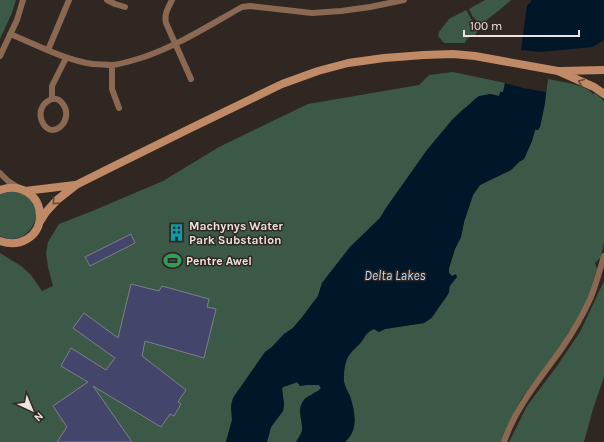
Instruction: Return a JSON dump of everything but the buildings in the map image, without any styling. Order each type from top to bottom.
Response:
[{"type":"main road","points":[[38,223],[57,200],[76,185],[238,104],[282,84],[348,63],[384,58],[453,54],[475,56],[558,71],[604,70]]},
{"type":"main road","points":[[558,71],[594,87],[604,94]]},
{"type":"main road","points":[[22,190],[76,185]]},
{"type":"main road","points":[[0,190],[12,187],[31,195],[35,201],[40,216],[36,230],[24,241],[12,244],[0,242]]},
{"type":"street","points":[[0,56],[17,20],[24,0]]},
{"type":"street","points":[[48,50],[69,0]]},
{"type":"street","points":[[107,0],[125,7]]},
{"type":"street","points":[[172,0],[165,14],[165,19],[191,79]]},
{"type":"street","points":[[10,34],[66,58],[94,64],[112,65],[132,61],[176,44],[242,7],[250,6],[312,13],[370,7],[404,0]]},
{"type":"street","points":[[52,99],[52,86],[66,58]]},
{"type":"street","points":[[112,65],[112,89],[119,108]]},
{"type":"street","points":[[56,98],[62,102],[66,111],[66,120],[60,127],[54,130],[44,125],[40,115],[40,109],[48,100],[52,99],[56,98]]},
{"type":"street","points":[[0,173],[8,181],[22,190]]},
{"type":"street","points":[[504,442],[517,412],[534,385],[562,348],[580,318],[593,291],[604,256]]},
{"type":"green space","points":[[0,0],[16,0],[12,13],[0,39]]},
{"type":"green space","points":[[485,0],[511,0],[483,23],[479,23],[473,17],[469,9]]},
{"type":"green space","points":[[466,10],[473,22],[480,27],[474,37],[468,38],[465,43],[444,43],[438,36],[439,32],[449,19]]},
{"type":"green space","name":"Pentre Awel","points":[[453,72],[505,83],[503,92],[500,96],[490,94],[463,109],[452,120],[427,150],[380,218],[350,247],[322,283],[318,296],[303,316],[293,328],[284,334],[265,352],[233,398],[231,406],[232,420],[226,442],[0,442],[0,253],[21,266],[31,275],[42,291],[53,286],[46,253],[48,242],[59,224],[163,181],[219,147],[308,104],[419,85],[429,75]]},
{"type":"green space","points":[[548,79],[584,88],[593,94],[595,93],[604,102],[604,242],[601,257],[595,263],[597,269],[589,295],[579,316],[555,354],[521,399],[505,432],[502,442],[345,442],[352,432],[355,420],[352,402],[344,382],[344,372],[348,356],[360,344],[367,334],[374,329],[379,332],[385,329],[424,323],[432,318],[449,292],[452,276],[449,273],[449,268],[455,249],[461,237],[464,222],[473,195],[480,185],[511,170],[524,159],[535,130],[540,127]]},
{"type":"green space","points":[[13,191],[25,195],[32,202],[36,210],[32,226],[27,233],[19,238],[10,239],[0,236],[0,194]]},
{"type":"green space","points":[[604,281],[604,377],[584,442],[509,442],[527,406],[580,332]]},
{"type":"green space","points":[[298,382],[300,386],[319,385],[321,388],[313,393],[302,424],[302,431],[296,442],[267,442],[271,427],[283,411],[283,387]]},
{"type":"water","points":[[531,0],[604,0],[604,40],[593,47],[541,52],[521,50],[527,5],[531,2]]},
{"type":"water","name":"Delta Lakes","points":[[505,83],[546,92],[540,127],[538,130],[535,130],[524,159],[511,170],[480,185],[473,195],[464,222],[461,237],[455,249],[449,268],[449,273],[452,276],[456,274],[457,277],[449,287],[447,296],[431,318],[424,323],[385,329],[379,332],[374,329],[367,334],[349,355],[344,371],[344,382],[352,402],[355,420],[349,437],[345,442],[296,442],[302,431],[300,410],[302,403],[306,398],[321,388],[319,385],[300,386],[297,382],[283,387],[282,389],[284,404],[283,411],[271,427],[267,442],[226,442],[232,420],[231,406],[233,398],[265,352],[284,334],[293,328],[303,316],[318,296],[322,283],[350,247],[380,218],[427,150],[452,120],[479,96],[490,94],[499,96],[500,92],[503,92]]},
{"type":"place","name":"Machynys Water Park Substation","points":[[176,233]]},
{"type":"place","name":"Pentre Awel","points":[[173,261]]}]
